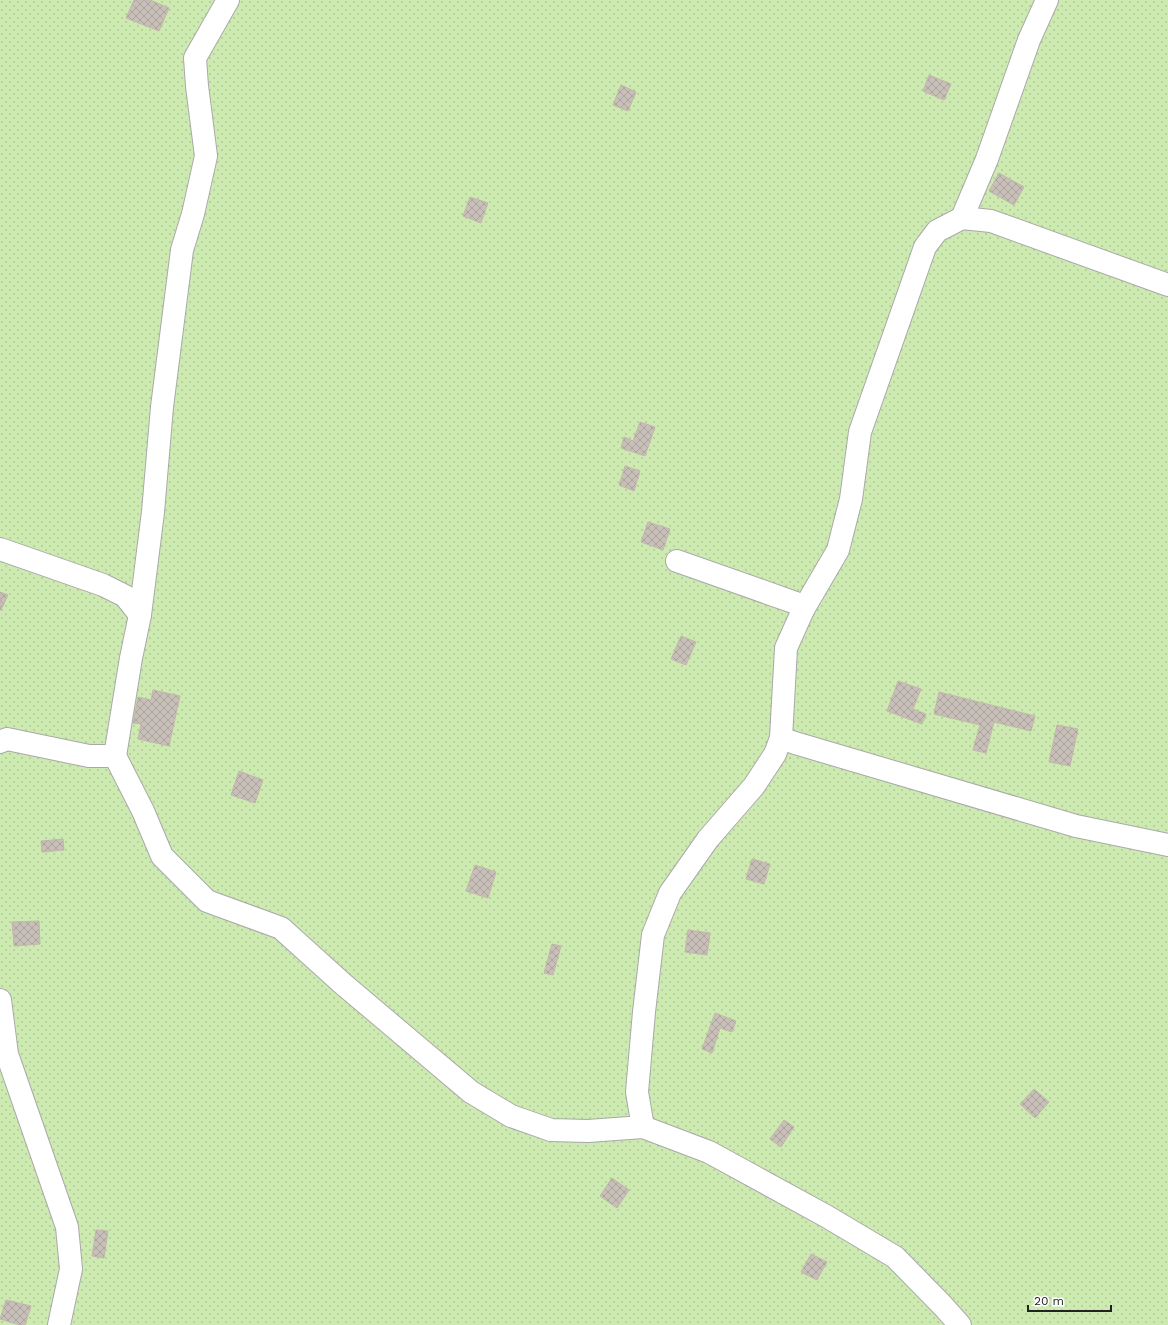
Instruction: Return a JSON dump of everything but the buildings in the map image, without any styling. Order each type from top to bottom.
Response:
[{"type":"street","points":[[228,0],[195,58],[196,86],[206,156],[193,214],[182,250],[162,407],[140,615],[131,658],[115,756],[143,811],[162,856],[207,901],[282,928],[343,984],[471,1092],[512,1116],[551,1130],[588,1131],[643,1127],[709,1152],[826,1216],[895,1257],[960,1325]]},
{"type":"street","points":[[962,218],[987,159],[1029,40],[1047,0]]},
{"type":"street","points":[[643,1127],[638,1092],[644,1012],[654,935],[670,893],[708,839],[754,786],[775,754],[781,738],[786,648],[803,610],[838,550],[851,499],[860,432],[925,247],[937,231],[962,218],[991,220],[1168,285]]},
{"type":"street","points":[[0,549],[103,585],[125,596],[140,615]]},
{"type":"street","points":[[677,561],[796,603],[803,610]]},
{"type":"street","points":[[781,738],[1076,826],[1168,845]]},
{"type":"street","points":[[0,742],[7,739],[89,756],[115,756]]},
{"type":"street","points":[[0,1000],[7,1054],[67,1227],[71,1269],[59,1325]]},
{"type":"green space","points":[[0,0],[1168,0],[1168,1325],[0,1325]]}]
